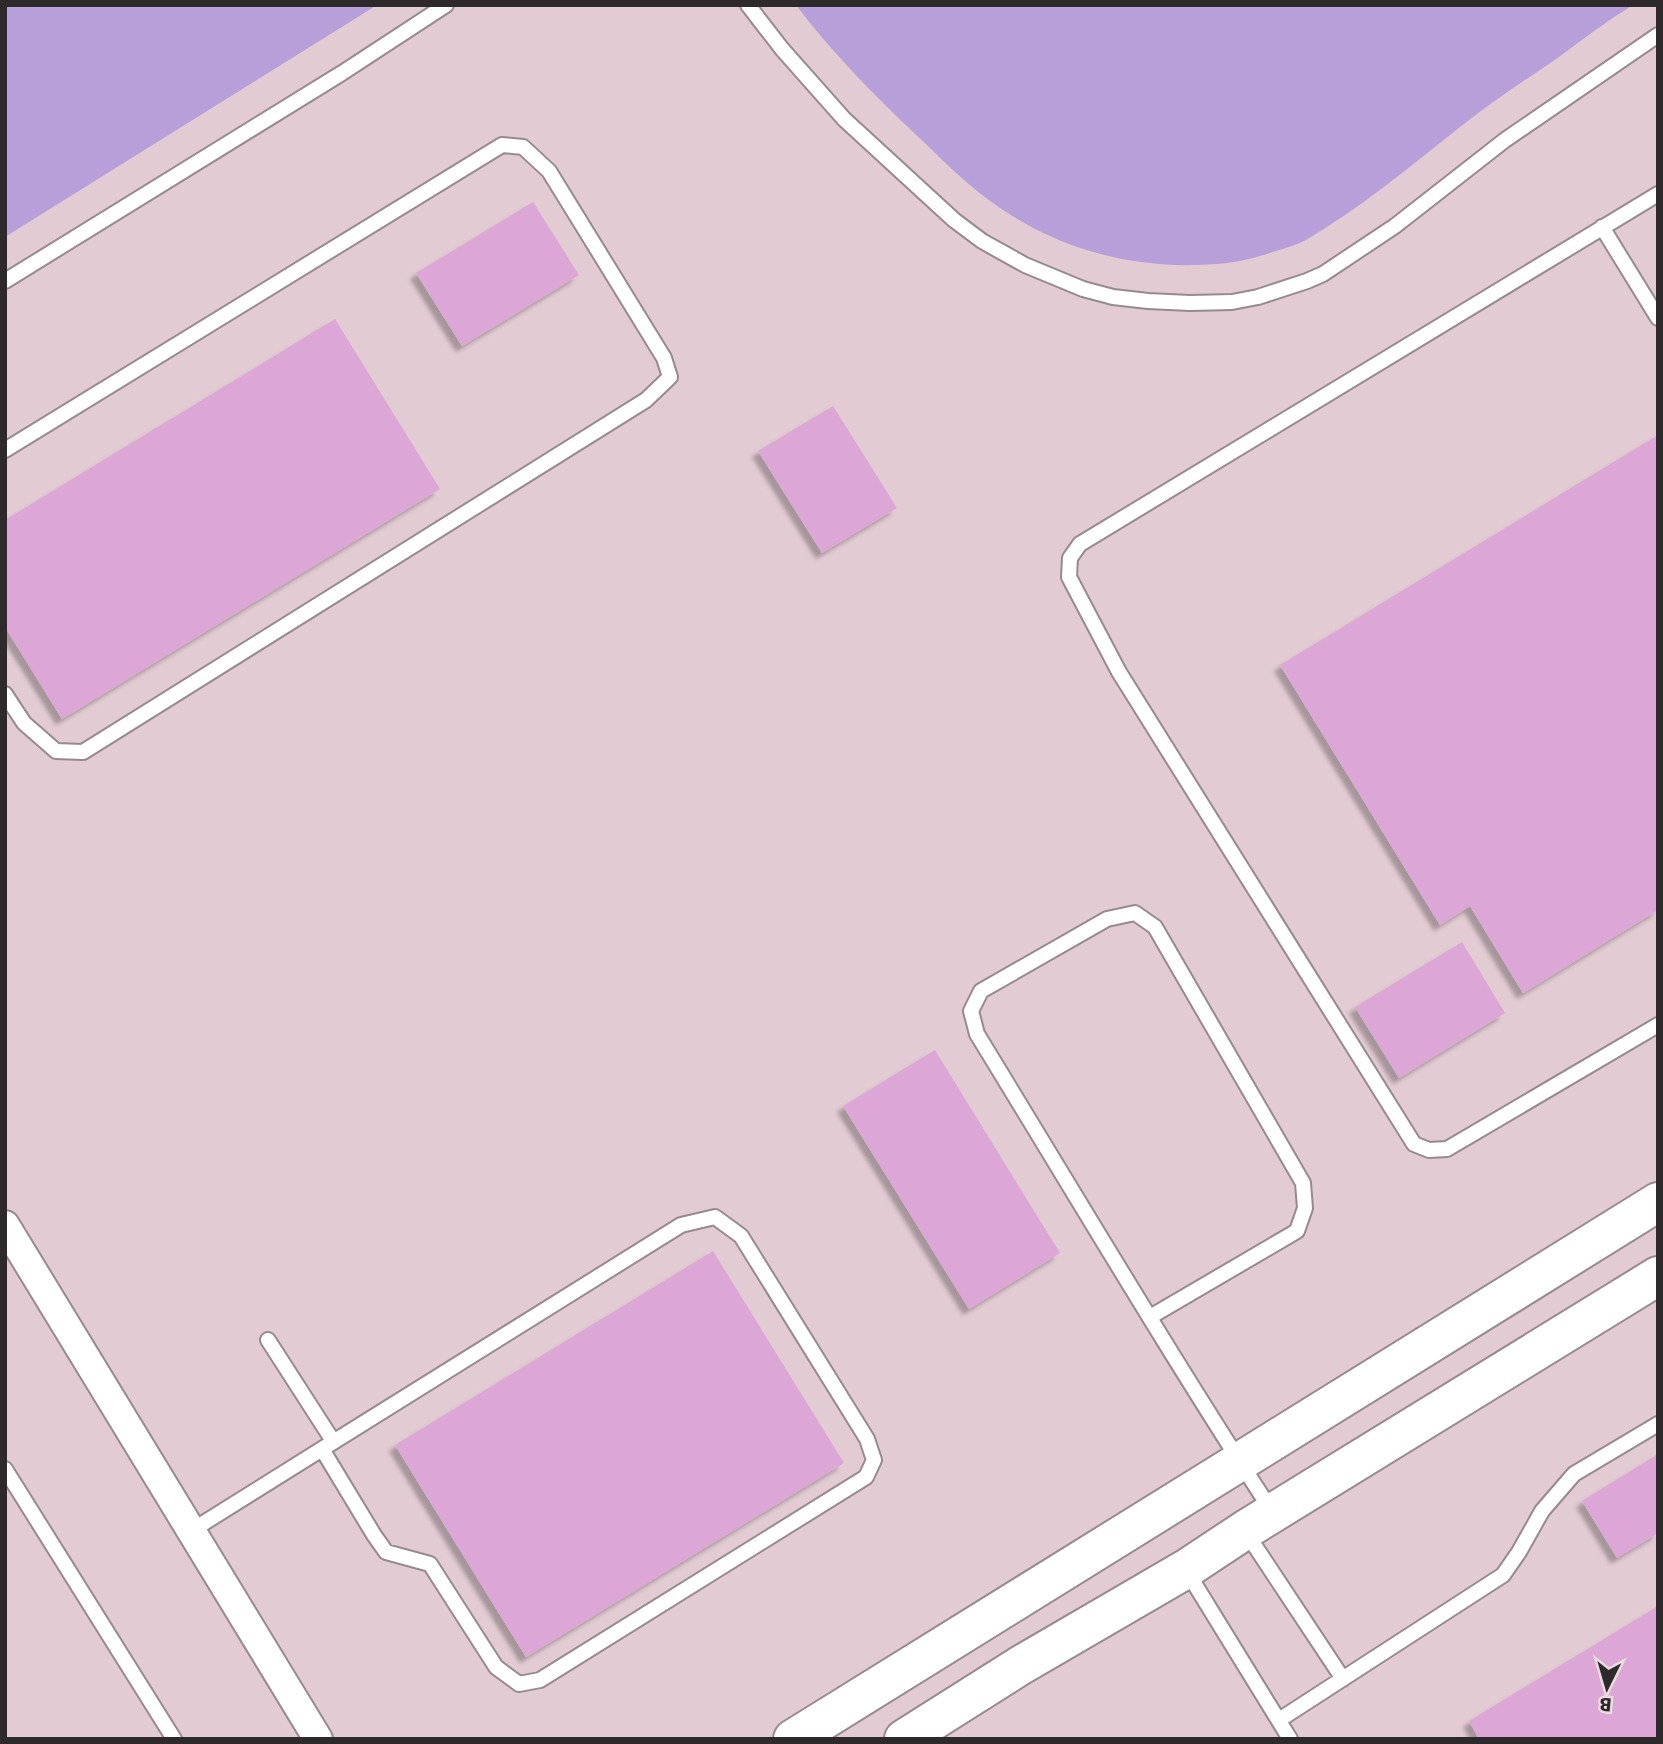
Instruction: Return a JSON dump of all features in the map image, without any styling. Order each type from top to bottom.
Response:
[{"type":"street","points":[[793,1739],[1658,1202]]},
{"type":"street","points":[[5,1225],[318,1739]]},
{"type":"street","points":[[904,1739],[1021,1665],[1186,1569],[1658,1276]]},
{"type":"street","points":[[990,1616],[1021,1665]]},
{"type":"lane","points":[[5,281],[342,73],[446,5]]},
{"type":"lane","points":[[748,5],[782,49],[844,119],[945,212],[982,241],[1025,265],[1083,289],[1148,302],[1231,302],[1258,297],[1323,274],[1395,226],[1505,140],[1658,35]]},
{"type":"lane","points":[[5,450],[502,145],[523,147],[549,171],[664,358],[670,377],[646,400],[83,752],[56,751],[23,723],[5,694]]},
{"type":"lane","points":[[1658,194],[1080,544],[1070,558],[1069,578],[1119,671],[1414,1144],[1429,1150],[1447,1149],[1658,1025]]},
{"type":"lane","points":[[1602,227],[1658,318]]},
{"type":"lane","points":[[1150,1317],[1297,1231],[1305,1208],[1303,1183],[1297,1171],[1156,927],[1135,913],[1107,919],[981,991],[971,1011],[976,1034],[1150,1317],[1240,1462],[1259,1522],[1343,1679]]},
{"type":"lane","points":[[191,1531],[328,1445],[681,1225],[715,1217],[741,1236],[867,1439],[874,1460],[866,1477],[540,1680],[519,1684],[496,1667],[430,1564],[386,1552],[374,1535],[328,1445],[268,1340]]},
{"type":"lane","points":[[1279,1720],[1503,1574],[1542,1511],[1574,1474],[1658,1424]]},
{"type":"lane","points":[[5,1469],[174,1739]]},
{"type":"lane","points":[[1186,1569],[1290,1739]]},
{"type":"shaded area","points":[[5,5],[1658,5],[1658,1739],[5,1739]]},
{"type":"shaded area","points":[[5,5],[377,5],[5,237]]},
{"type":"shaded area","points":[[796,5],[1633,5],[1484,109],[1365,201],[1306,240],[1247,260],[1172,265],[1096,253],[1048,235],[1003,210],[955,172],[881,100],[837,54]]},
{"type":"building","points":[[533,202],[579,275],[462,346],[416,273]]},
{"type":"building","points":[[335,319],[440,489],[62,719],[5,627],[5,520]]},
{"type":"building","points":[[833,406],[897,508],[822,553],[758,451]]},
{"type":"building","points":[[1658,435],[1658,910],[1523,993],[1470,906],[1440,925],[1280,665]]},
{"type":"building","points":[[1462,942],[1505,1013],[1399,1078],[1355,1007]]},
{"type":"building","points":[[935,1050],[1060,1253],[969,1309],[843,1106]]},
{"type":"building","points":[[713,1251],[844,1463],[526,1657],[395,1445]]},
{"type":"building","points":[[1658,1454],[1658,1533],[1617,1558],[1582,1501]]},
{"type":"building","points":[[1658,1606],[1658,1739],[1479,1739],[1469,1721]]}]
